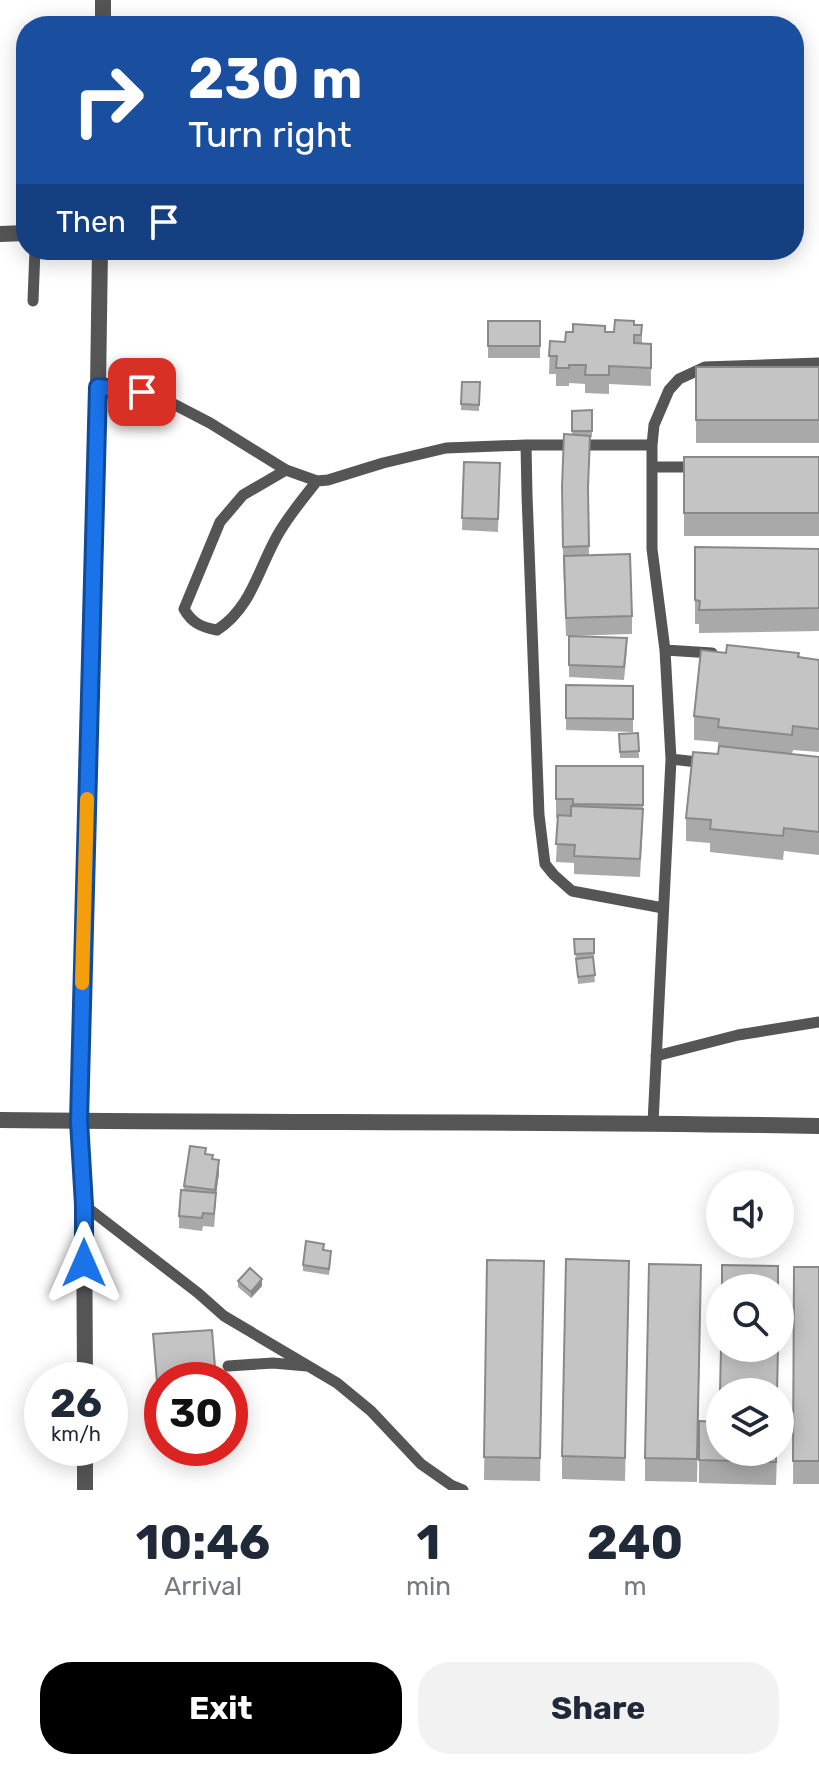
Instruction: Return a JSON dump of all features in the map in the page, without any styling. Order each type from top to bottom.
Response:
[{"type":"street","points":[[85,1362],[84,1205],[79,1121],[100,260]]},
{"type":"street","points":[[0,1120],[819,1126]]},
{"type":"street","points":[[85,1466],[85,1490]]},
{"type":"lane","points":[[33,301],[35,260]]},
{"type":"lane","points":[[653,1123],[671,759],[665,650],[652,549],[654,425],[669,390],[692,371],[705,367],[819,363]]},
{"type":"lane","points":[[98,387],[158,396],[210,423],[286,470],[317,481],[446,448],[652,445]]},
{"type":"lane","points":[[526,445],[539,815],[545,864],[572,891],[663,908]]},
{"type":"lane","points":[[652,467],[712,467]]},
{"type":"lane","points":[[286,470],[243,495],[220,522],[184,609],[201,628],[217,630],[234,618],[250,595],[278,533],[317,481]]},
{"type":"lane","points":[[665,650],[723,654]]},
{"type":"lane","points":[[671,759],[715,764]]},
{"type":"lane","points":[[656,1056],[738,1035],[819,1022]]},
{"type":"lane","points":[[84,1205],[224,1316],[311,1366],[353,1395],[421,1464],[463,1490]]},
{"type":"lane","points":[[248,1365],[311,1366]]},
{"type":"building","points":[[615,320],[634,321],[634,325],[642,325],[641,335],[634,335],[634,343],[651,344],[651,368],[609,366],[609,375],[585,375],[586,365],[556,368],[557,356],[549,356],[550,341],[565,342],[566,332],[573,332],[573,324],[605,326],[605,332],[614,332]]},
{"type":"building","points":[[488,321],[540,321],[540,346],[488,346]]},
{"type":"building","points":[[696,367],[819,367],[819,420],[696,420]]},
{"type":"building","points":[[462,382],[480,382],[479,405],[461,404]]},
{"type":"building","points":[[592,410],[592,431],[572,431],[572,411]]},
{"type":"building","points":[[564,434],[590,436],[589,546],[563,547]]},
{"type":"building","points":[[684,457],[819,457],[819,513],[684,513]]},
{"type":"building","points":[[464,462],[500,463],[498,519],[462,518]]},
{"type":"building","points":[[695,547],[819,549],[819,608],[699,610],[700,601],[695,600]]},
{"type":"building","points":[[630,554],[632,616],[566,618],[564,556]]},
{"type":"building","points":[[569,636],[627,638],[624,667],[569,665]]},
{"type":"building","points":[[727,645],[799,653],[798,657],[819,660],[819,729],[793,726],[792,735],[718,727],[719,719],[694,716],[701,650],[726,653]]},
{"type":"building","points":[[566,685],[633,686],[633,719],[566,718]]},
{"type":"building","points":[[638,733],[639,751],[620,752],[619,734]]},
{"type":"building","points":[[719,746],[819,757],[819,832],[784,828],[783,836],[710,829],[711,820],[686,818],[693,752],[718,754]]},
{"type":"building","points":[[556,766],[643,766],[643,805],[573,804],[573,799],[556,799]]},
{"type":"building","points":[[571,806],[643,809],[640,859],[574,856],[575,845],[556,844],[558,815],[571,816]]},
{"type":"building","points":[[574,939],[594,939],[594,953],[575,954]]},
{"type":"building","points":[[593,957],[595,975],[578,977],[576,959]]},
{"type":"building","points":[[190,1146],[206,1148],[205,1154],[219,1160],[215,1190],[184,1186]]},
{"type":"building","points":[[181,1190],[216,1193],[214,1214],[203,1213],[202,1218],[179,1216]]},
{"type":"building","points":[[306,1241],[324,1244],[323,1250],[331,1251],[329,1269],[303,1265]]},
{"type":"building","points":[[566,1259],[629,1261],[625,1458],[562,1456]]},
{"type":"building","points":[[487,1260],[544,1261],[540,1458],[484,1457]]},
{"type":"building","points":[[649,1264],[701,1265],[697,1459],[645,1458]]},
{"type":"building","points":[[722,1265],[778,1266],[778,1274],[722,1274]]},
{"type":"building","points":[[794,1267],[819,1267],[819,1461],[794,1461]]},
{"type":"building","points":[[250,1268],[262,1279],[251,1292],[238,1281]]},
{"type":"building","points":[[212,1330],[215,1362],[155,1362],[153,1334]]},
{"type":"building","points":[[721,1362],[778,1362],[777,1378],[720,1378]]},
{"type":"building","points":[[699,1421],[706,1421],[706,1460],[699,1460]]},
{"type":"slow traffic","points":[[82,983],[87,799]]},
{"type":"route","points":[[84,1263],[79,1121],[98,387],[142,392]]}]
